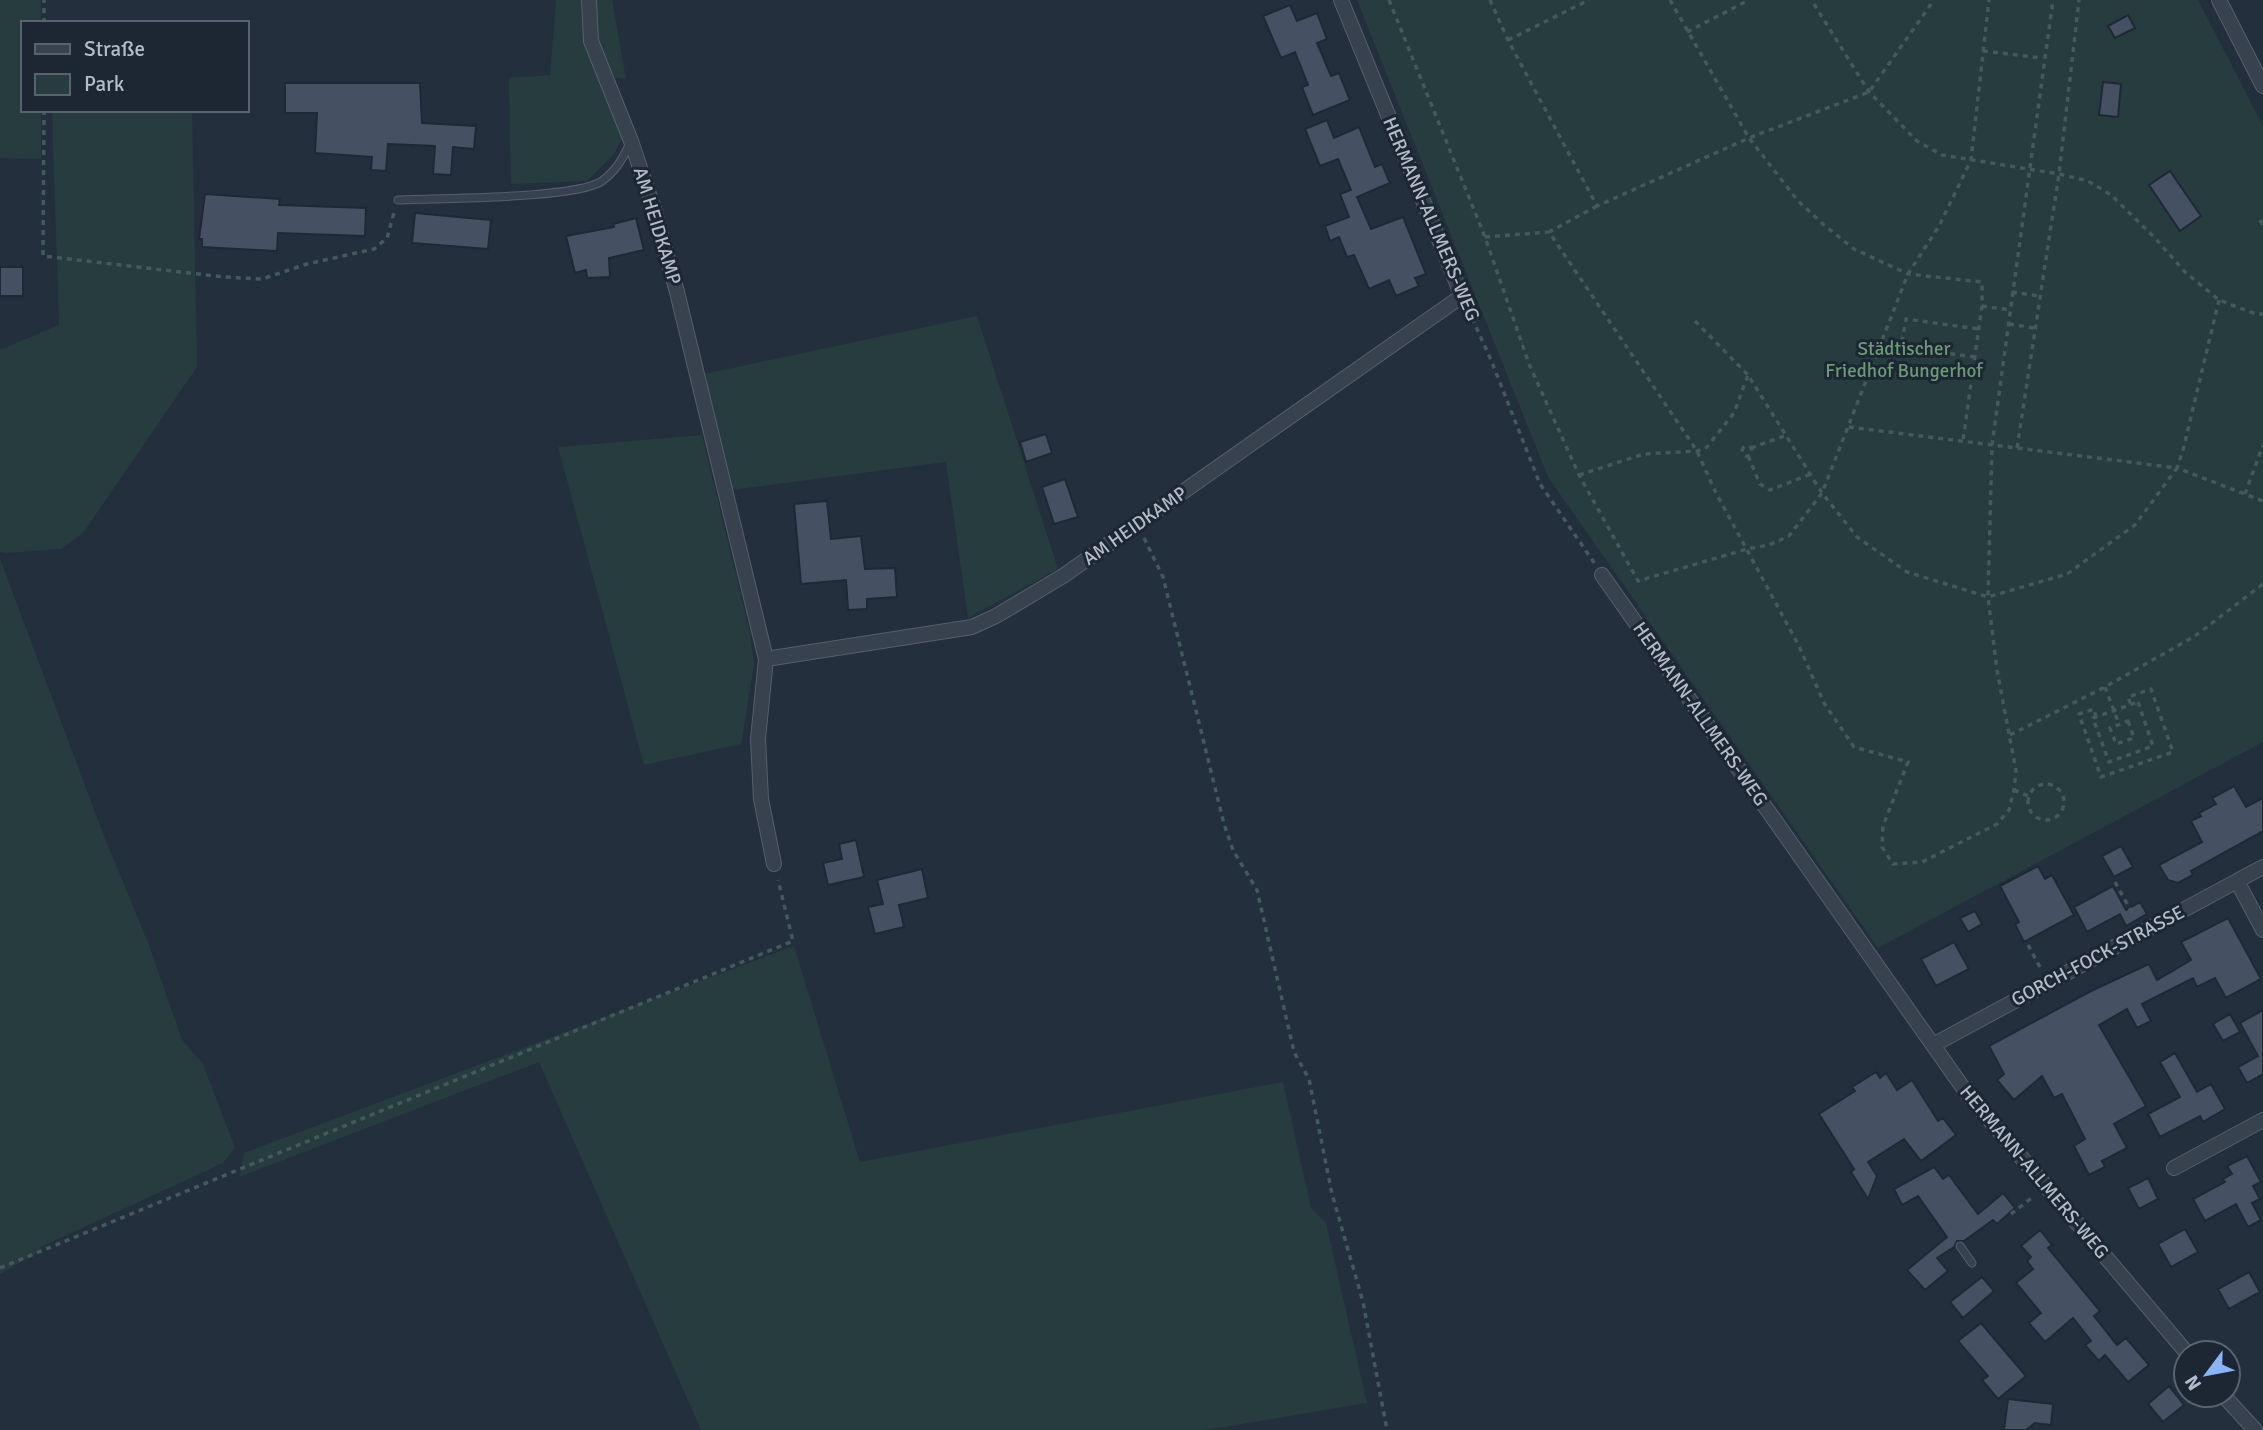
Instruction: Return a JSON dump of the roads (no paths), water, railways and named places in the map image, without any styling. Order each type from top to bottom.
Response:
[{"type":"street","name":"AM HEIDKAMP","points":[[589,0],[592,41],[631,141],[654,209],[677,292],[766,659],[758,738],[761,799],[774,864]]},
{"type":"street","name":"HERMANN-ALLMERS-WEG","points":[[1341,0],[1462,296]]},
{"type":"street","points":[[2219,0],[2263,86]]},
{"type":"street","name":"AM HEIDKAMP","points":[[766,659],[972,627],[996,616],[1063,576],[1462,296]]},
{"type":"street","name":"HERMANN-ALLMERS-WEG","points":[[1602,575],[1966,1092],[2175,1339]]},
{"type":"street","name":"GORCH-FOCK-STRASSE","points":[[1933,1045],[2263,867]]},
{"type":"street","points":[[2237,881],[2263,930]]},
{"type":"street","points":[[2174,1168],[2263,1120]]},
{"type":"street","points":[[2236,1409],[2255,1430]]},
{"type":"lane","points":[[398,200],[558,193],[600,183],[618,166],[631,141]]},
{"type":"lane","points":[[1961,1246],[1972,1263]]},
{"type":"park label","name":"Städtischer Friedhof Bungerhof","points":[[1904,360]]}]
